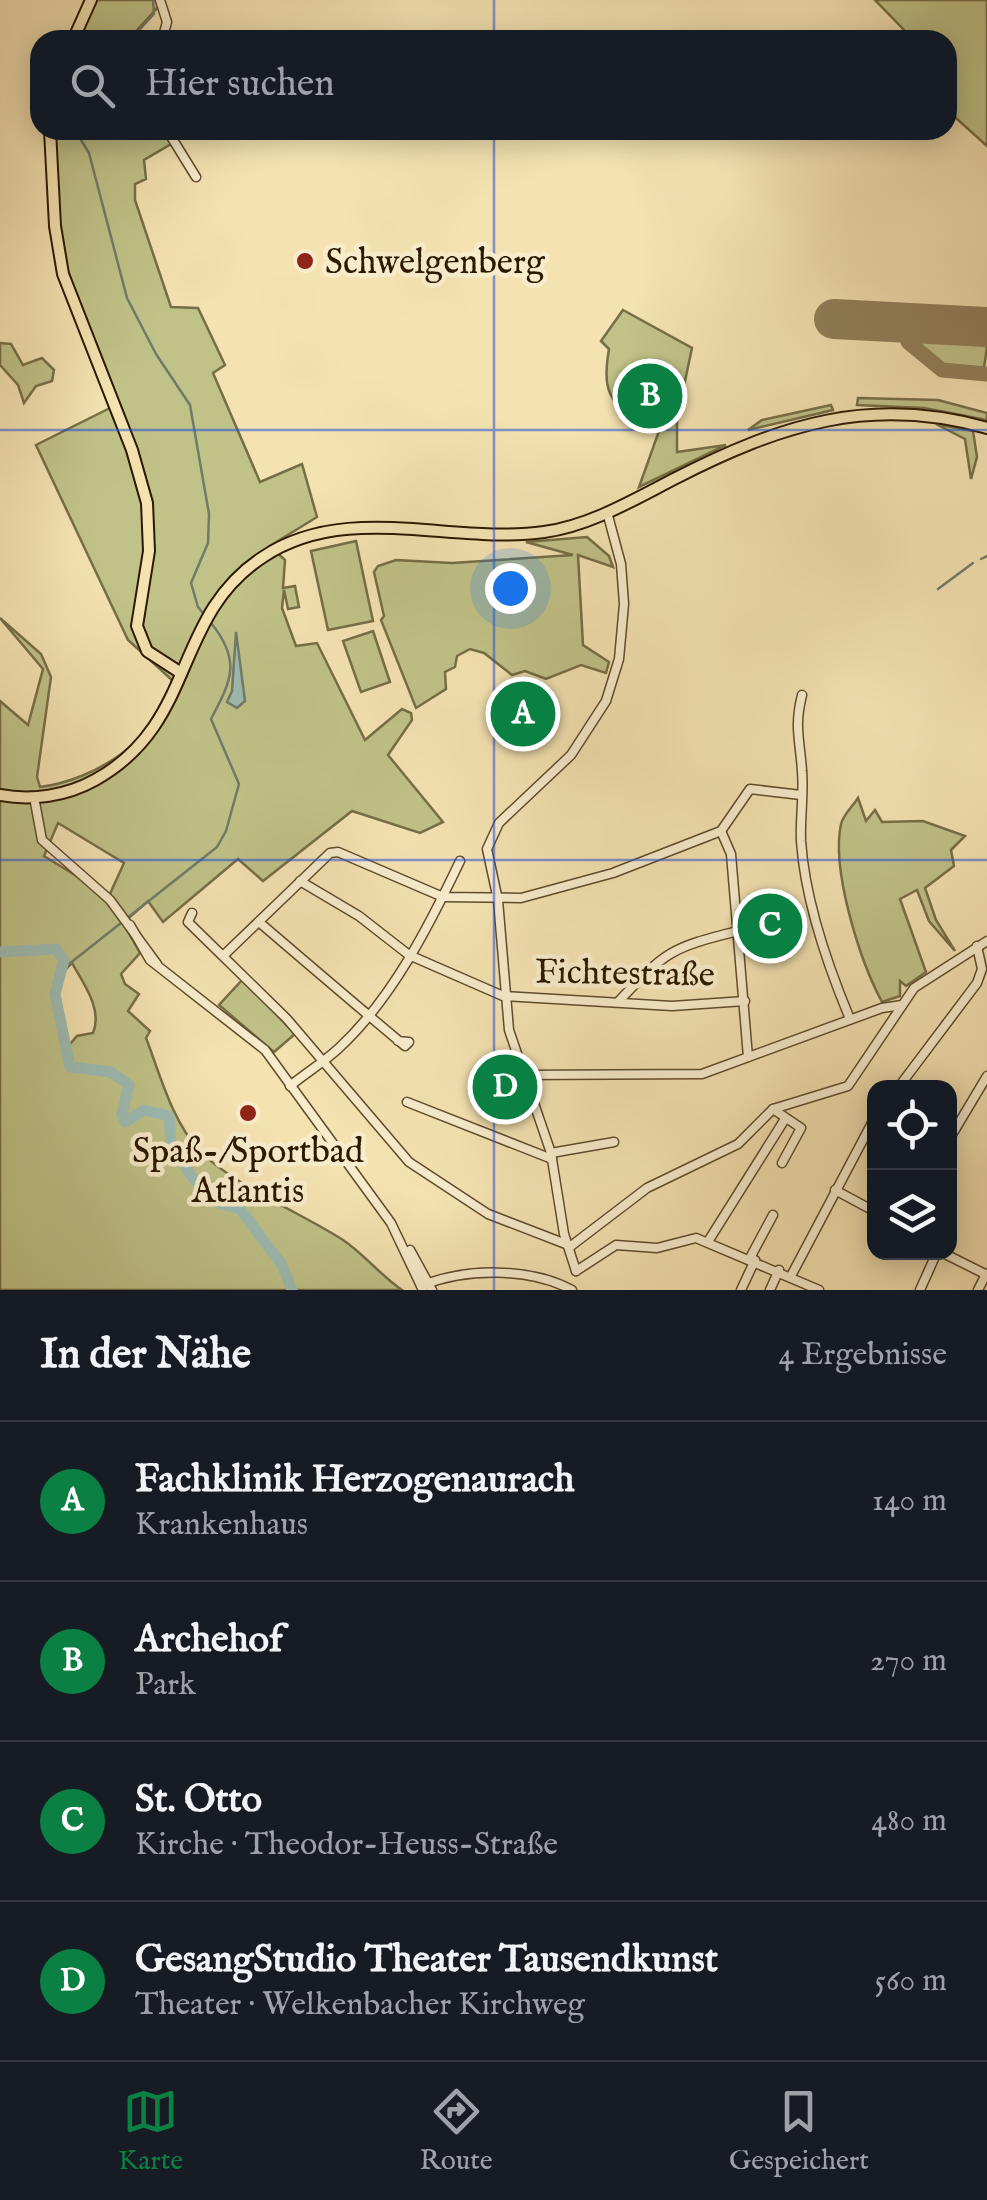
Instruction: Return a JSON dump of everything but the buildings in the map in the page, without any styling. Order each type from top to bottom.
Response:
[{"type":"main road","points":[[78,30],[91,0]]},
{"type":"main road","points":[[51,140],[62,274],[132,450],[146,503],[149,550],[137,626],[147,651],[181,673]]},
{"type":"main road","points":[[0,795],[34,798],[79,789],[133,754],[158,726],[195,640],[218,599],[266,554],[330,530],[378,527],[517,534],[576,524],[757,439],[837,417],[904,414],[987,428]]},
{"type":"street","points":[[160,0],[167,22],[165,30]]},
{"type":"street","points":[[173,140],[196,177]]},
{"type":"street","points":[[34,798],[42,840],[93,883],[181,988],[251,1035],[398,1235],[426,1287],[488,1274],[569,1289],[576,1271],[564,1234],[551,1156],[521,1075],[503,996],[498,900],[489,839],[499,823],[571,755],[606,700],[619,659],[624,604],[618,545],[607,512]]},
{"type":"street","points":[[802,695],[795,724],[802,773],[800,795],[808,886],[835,983],[850,1019]]},
{"type":"street","points":[[224,954],[330,853],[338,852],[443,897],[498,900],[580,884],[720,831],[750,789],[800,795]]},
{"type":"street","points":[[720,831],[731,854],[748,1057]]},
{"type":"street","points":[[290,1086],[369,1016],[409,955],[460,861]]},
{"type":"street","points":[[300,881],[359,916],[409,955],[503,996]]},
{"type":"street","points":[[192,914],[188,922],[224,954],[409,1162],[488,1214],[571,1246]]},
{"type":"street","points":[[259,922],[398,1040]]},
{"type":"street","points":[[618,1002],[662,956],[685,944],[738,931]]},
{"type":"street","points":[[571,1246],[647,1188],[738,1144],[773,1110],[848,1086],[883,1041],[902,1005],[921,981],[987,940]]},
{"type":"street","points":[[904,1080],[977,983],[982,969],[977,946]]},
{"type":"street","name":"Fichtestraße","points":[[503,996],[672,1006],[746,1001]]},
{"type":"street","points":[[521,1075],[702,1074],[850,1019],[902,1005]]},
{"type":"street","points":[[957,1127],[987,1076]]},
{"type":"street","points":[[977,1095],[987,1100]]},
{"type":"street","points":[[407,1102],[551,1156],[614,1142]]},
{"type":"street","points":[[773,1110],[801,1128],[782,1162]]},
{"type":"street","points":[[709,1240],[784,1119]]},
{"type":"street","points":[[791,1276],[867,1132]]},
{"type":"street","points":[[835,1190],[867,1207]]},
{"type":"street","points":[[741,1290],[773,1214]]},
{"type":"street","points":[[576,1271],[616,1245],[657,1248],[696,1238],[709,1240],[820,1290]]},
{"type":"street","points":[[920,1290],[935,1260]]},
{"type":"street","points":[[956,1260],[986,1274],[978,1290]]},
{"type":"street","points":[[770,1290],[779,1270]]},
{"type":"green space","points":[[95,0],[158,0],[159,6],[137,30],[74,30],[76,21]]},
{"type":"green space","points":[[875,0],[987,0],[987,146],[957,119],[957,30],[904,30]]},
{"type":"green space","points":[[51,140],[168,140],[171,144],[144,160],[146,179],[135,184],[135,200],[171,307],[198,308],[225,365],[213,373],[260,482],[302,464],[317,517],[270,546],[285,560],[283,588],[295,586],[299,607],[288,609],[284,590],[282,608],[296,646],[317,643],[365,740],[402,709],[411,713],[412,720],[388,755],[443,822],[420,833],[352,811],[263,881],[238,859],[163,922],[148,901],[123,923],[140,953],[121,974],[125,984],[139,994],[128,1011],[150,1031],[146,1038],[168,1097],[199,1150],[248,1187],[343,1240],[402,1290],[0,1290],[0,701],[28,725],[43,669],[0,618],[41,654],[51,677],[37,777],[40,787],[83,775],[123,753],[155,720],[172,680],[128,640],[36,445],[112,407],[59,270]],"holes":[[[58,823],[124,863],[109,896],[44,856]],[[72,963],[90,996],[95,1015],[93,1033],[77,1036],[70,1044],[59,1025],[56,1003],[60,980]]]},
{"type":"green space","points":[[623,310],[692,348],[677,419],[677,452],[726,445],[639,487],[659,431],[621,408],[609,391],[609,349],[601,341]]},
{"type":"green space","points":[[930,334],[980,339],[987,348],[984,367],[945,369],[918,346],[920,337]]},
{"type":"green space","points":[[0,343],[11,344],[23,365],[42,358],[54,370],[52,381],[36,386],[24,403],[18,385],[0,365]]},
{"type":"green space","points":[[858,398],[938,400],[987,413],[987,420],[924,408],[857,405]]},
{"type":"green space","points":[[831,405],[833,410],[748,430],[762,420]]},
{"type":"green space","points":[[936,424],[973,431],[977,457],[971,479],[965,439]]},
{"type":"green space","points":[[587,537],[609,556],[613,567],[578,555],[583,645],[609,662],[606,673],[581,665],[546,679],[525,671],[512,675],[484,653],[470,649],[457,656],[455,667],[445,672],[446,689],[416,708],[381,620],[384,616],[374,572],[378,566],[396,560],[452,563],[573,555],[526,542]]},
{"type":"green space","points":[[356,541],[373,621],[328,630],[311,551]]},
{"type":"green space","points":[[373,631],[390,682],[361,692],[343,641]]},
{"type":"green space","points":[[858,798],[866,821],[875,810],[882,822],[923,821],[965,836],[951,850],[954,866],[925,888],[936,920],[955,951],[929,921],[917,890],[900,899],[926,972],[906,986],[900,981],[900,996],[882,1002],[857,940],[840,865],[841,824]]},
{"type":"green space","points":[[243,979],[295,1034],[274,1052],[219,1005]]},
{"type":"water","points":[[236,632],[245,701],[237,708],[227,702],[232,691]]},
{"type":"waterway","points":[[139,30],[154,14],[153,0]]},
{"type":"waterway","points":[[81,140],[89,153],[127,298],[156,354],[190,405],[209,514],[208,543],[191,583],[198,607],[206,617]]},
{"type":"waterway","points":[[981,559],[987,556]]},
{"type":"waterway","points":[[938,589],[973,563]]},
{"type":"waterway","points":[[64,968],[217,847],[226,831],[239,784],[211,719],[230,671],[227,649],[211,623]]},
{"type":"waterway","points":[[0,952],[56,949],[64,960],[55,994],[70,1067],[111,1072],[129,1085],[122,1114],[125,1122],[144,1110],[169,1116],[171,1146],[192,1177],[218,1203],[240,1209],[282,1265],[292,1290]]},
{"type":"taxiway","points":[[908,323],[908,342],[942,370],[987,374]]},
{"type":"runway","points":[[834,319],[987,327]]},
{"type":"place","name":"Schwelgenberg","points":[[305,261]]},
{"type":"place","name":"Archehof","points":[[650,396]]},
{"type":"place","name":"Fachklinik Herzogenaurach","points":[[523,714]]},
{"type":"place","name":"St. Otto","points":[[770,926]]},
{"type":"place","name":"GesangStudio Theater Tausendkunst","points":[[505,1087]]},
{"type":"place","name":"Spaß-/Sportbad Atlantis","points":[[248,1113]]}]
